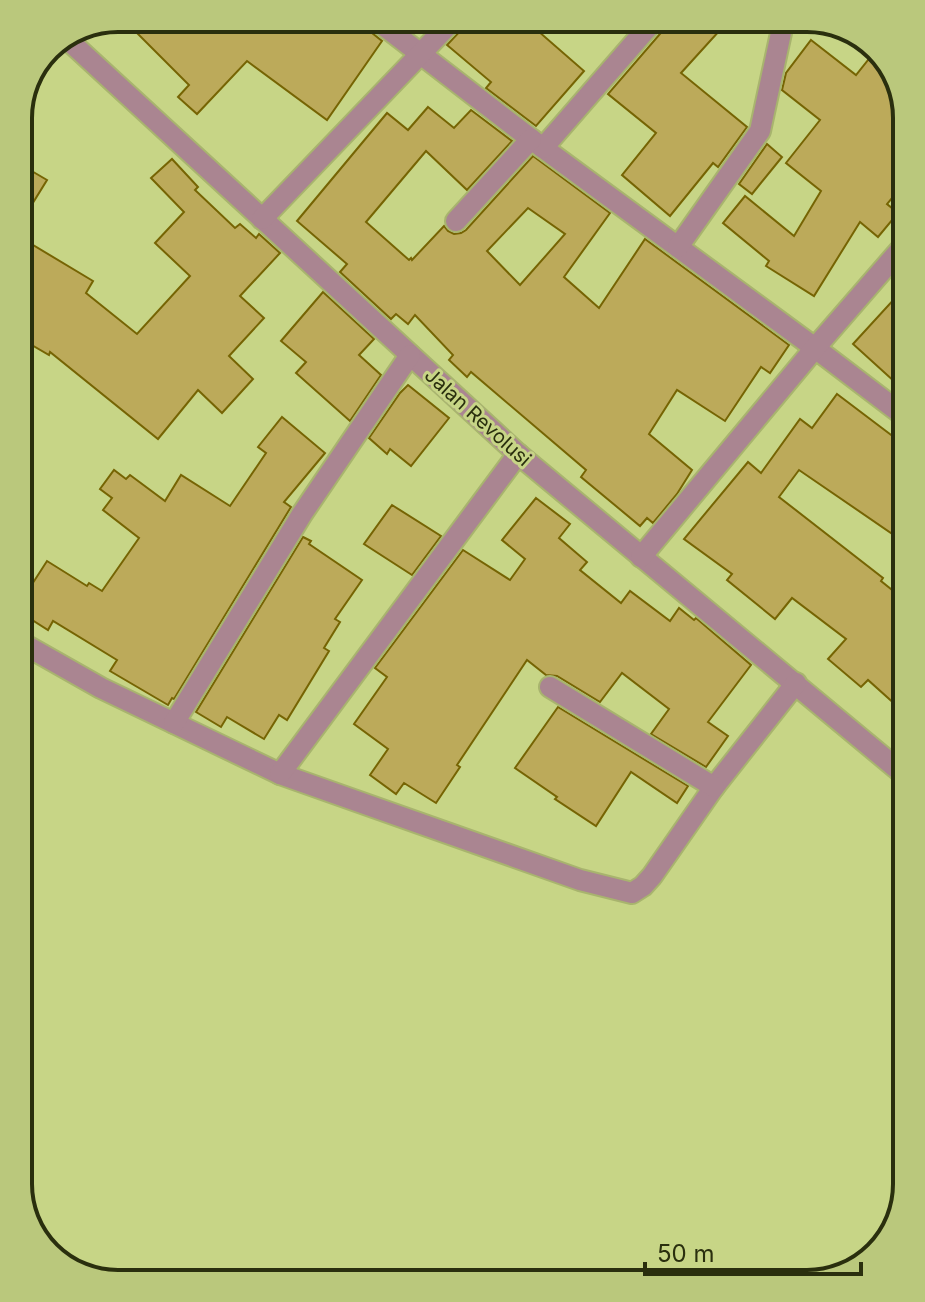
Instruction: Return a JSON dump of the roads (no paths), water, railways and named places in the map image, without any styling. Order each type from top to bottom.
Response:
[{"type":"street","points":[[393,32],[537,143],[893,407]]},
{"type":"street","points":[[262,219],[442,32]]},
{"type":"street","points":[[456,221],[537,143],[643,32]]},
{"type":"street","points":[[678,247],[760,131],[781,32]]},
{"type":"street","name":"Jalan Revolusi","points":[[74,45],[518,454],[893,765]]},
{"type":"street","points":[[641,557],[893,258]]},
{"type":"street","points":[[174,723],[302,514],[410,355]]},
{"type":"street","points":[[280,774],[518,454]]},
{"type":"street","points":[[32,649],[101,688],[280,774],[580,880],[632,893],[652,876],[714,787],[796,683]]},
{"type":"street","points":[[550,687],[714,787]]}]
